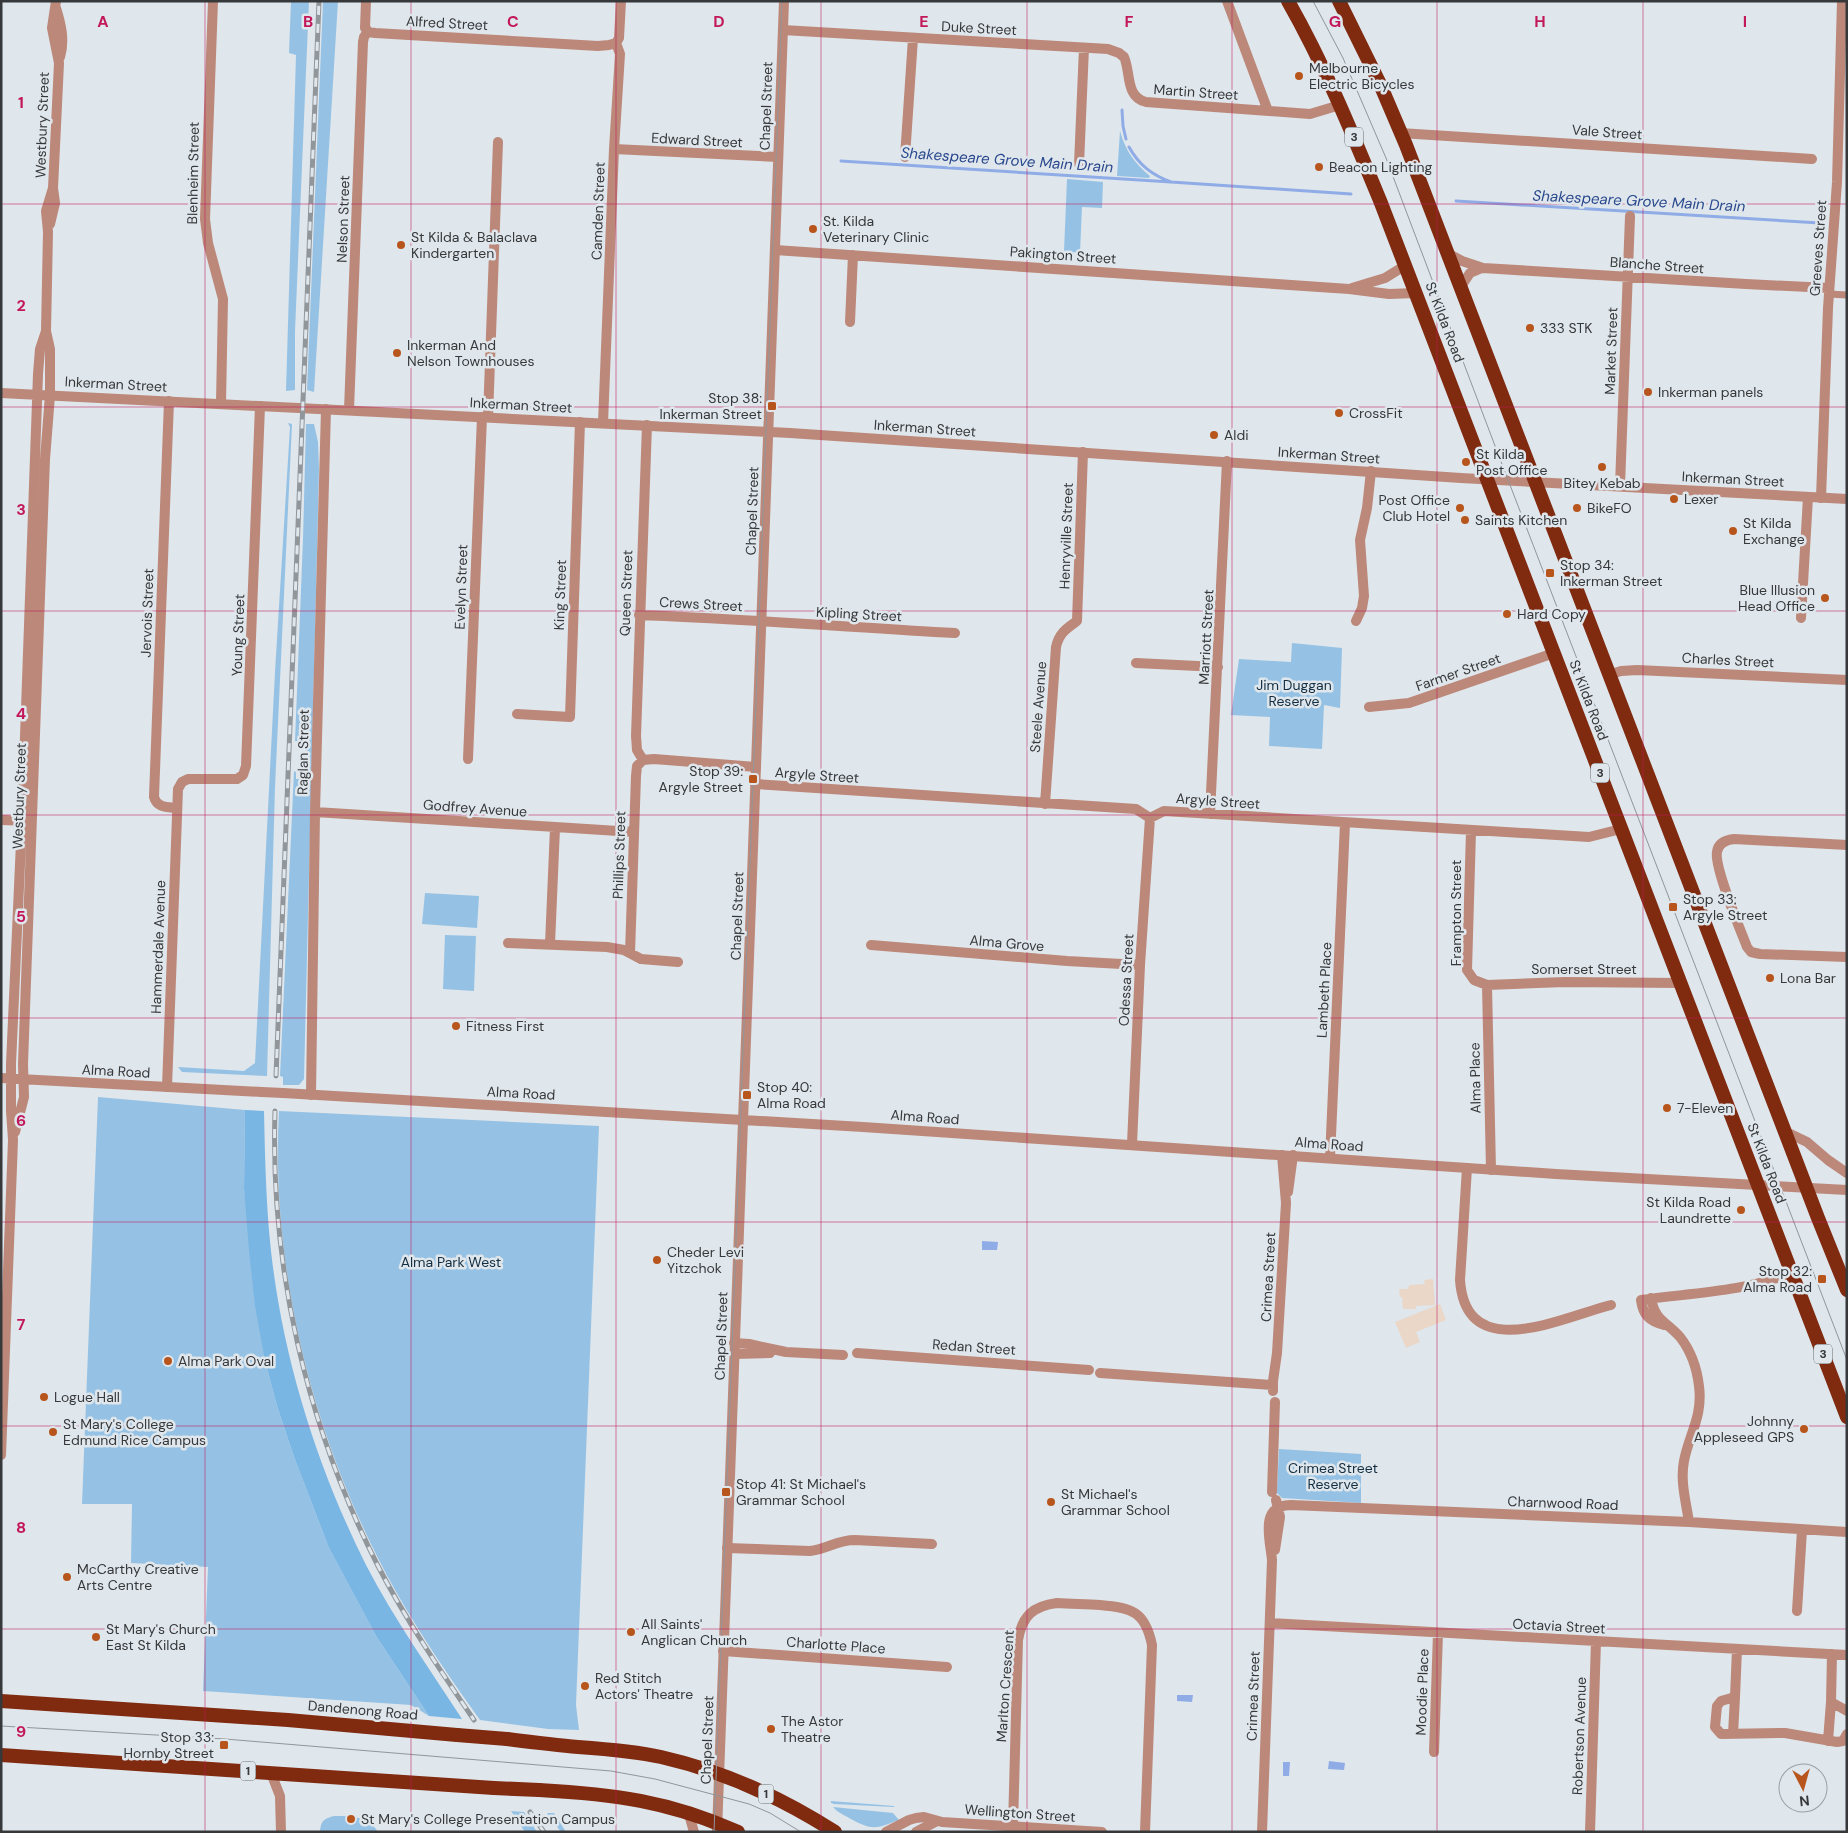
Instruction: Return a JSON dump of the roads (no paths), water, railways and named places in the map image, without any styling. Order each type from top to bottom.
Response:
[{"type":"highway","name":"St Kilda Road","points":[[1288,1],[1313,46],[1340,105],[1406,265],[1847,1417]]},
{"type":"highway","name":"St Kilda Road","points":[[1339,1],[1380,84],[1400,133],[1847,1290]]},
{"type":"highway","name":"Dandenong Road","points":[[3,1697],[278,1719],[627,1751],[662,1757],[719,1774]]},
{"type":"highway","name":"1","points":[[1,1755],[494,1788],[583,1792],[663,1804],[688,1812],[717,1827],[738,1832]]},
{"type":"highway","name":"1","points":[[719,1774],[778,1800],[835,1832]]},
{"type":"street","name":"Blenheim Street","points":[[213,1],[205,219],[208,243],[224,299],[221,404]]},
{"type":"street","name":"Nelson Street","points":[[349,410],[363,42],[367,30],[366,1]]},
{"type":"street","name":"Camden Street","points":[[603,423],[614,150],[620,54],[616,43],[619,38],[621,1]]},
{"type":"street","name":"Chapel Street","points":[[717,1827],[784,1]]},
{"type":"street","points":[[1227,1],[1268,111]]},
{"type":"street","name":"Greeves Street","points":[[1821,498],[1829,291],[1842,159],[1842,1]]},
{"type":"street","name":"Westbury Street","points":[[1,1455],[5,1296],[13,1140],[6,1079],[27,820],[45,459],[50,395],[50,350],[46,331],[48,232],[55,203],[53,188],[59,63],[52,28],[56,4]]},
{"type":"street","name":"Alfred Street","points":[[367,30],[382,34],[598,46],[610,46],[616,43]]},
{"type":"street","name":"Duke Street","points":[[783,30],[1084,48]]},
{"type":"street","points":[[905,157],[913,38]]},
{"type":"street","points":[[1078,164],[1084,48]]},
{"type":"street","name":"Martin Street","points":[[1084,48],[1115,51],[1124,57],[1131,88],[1135,98],[1140,101],[1315,114],[1340,105]]},
{"type":"street","name":"Vale Street","points":[[1400,133],[1812,159]]},
{"type":"street","name":"Evelyn Street","points":[[468,759],[498,142]]},
{"type":"street","name":"Edward Street","points":[[614,150],[778,158]]},
{"type":"street","name":"Market Street","points":[[1620,486],[1630,216]]},
{"type":"street","name":"Pakington Street","points":[[774,250],[1349,289],[1389,294],[1416,293]]},
{"type":"street","name":"Blanche Street","points":[[1447,253],[1462,261],[1483,268],[1627,276],[1829,291]]},
{"type":"street","points":[[850,322],[853,255]]},
{"type":"street","name":"Pakington Street","points":[[1349,289],[1385,278],[1406,265]]},
{"type":"street","points":[[1460,288],[1470,274],[1483,268]]},
{"type":"street","points":[[1829,291],[1847,295]]},
{"type":"street","name":"Westbury Street","points":[[13,1140],[24,1097],[27,820],[37,394],[40,349],[46,331]]},
{"type":"street","name":"Inkerman Street","points":[[1,392],[768,432],[1487,479],[1534,480],[1847,499]]},
{"type":"street","name":"Jervois Street","points":[[169,401],[154,797],[156,802],[162,807],[177,808]]},
{"type":"street","name":"Young Street","points":[[177,808],[178,789],[184,780],[191,778],[237,779],[243,775],[246,766],[260,406]]},
{"type":"street","name":"Raglan Street","points":[[311,1095],[315,812],[326,409]]},
{"type":"street","name":"King Street","points":[[517,714],[570,717],[580,422]]},
{"type":"street","name":"Queen Street","points":[[643,760],[637,750],[636,736],[646,425]]},
{"type":"street","name":"Henryville Street","points":[[1077,621],[1083,452]]},
{"type":"street","name":"Marriott Street","points":[[1210,814],[1227,461]]},
{"type":"street","points":[[1356,620],[1362,608],[1364,596],[1360,540],[1367,508],[1371,471]]},
{"type":"street","points":[[1801,618],[1808,497]]},
{"type":"street","name":"Crews Street","points":[[639,615],[761,621]]},
{"type":"street","name":"Kipling Street","points":[[761,621],[955,633]]},
{"type":"street","name":"Steele Avenue","points":[[1045,804],[1056,647],[1063,630],[1077,621]]},
{"type":"street","name":"Farmer Street","points":[[1369,706],[1409,703],[1554,653]]},
{"type":"street","points":[[1136,663],[1218,667]]},
{"type":"street","name":"Charles Street","points":[[1608,675],[1629,670],[1847,680]]},
{"type":"street","name":"Argyle Street","points":[[643,760],[654,759],[756,767]]},
{"type":"street","name":"Phillips Street","points":[[630,953],[636,770],[643,760]]},
{"type":"street","name":"Argyle Street","points":[[755,784],[1136,809],[1150,818],[1164,811],[1589,837],[1621,829]]},
{"type":"street","name":"Hammerdale Avenue","points":[[166,1087],[177,808]]},
{"type":"street","name":"Godfrey Avenue","points":[[315,812],[634,832]]},
{"type":"street","name":"Odessa Street","points":[[1132,1144],[1140,966],[1150,818]]},
{"type":"street","points":[[1,820],[27,820]]},
{"type":"street","name":"Lambeth Place","points":[[1330,1158],[1345,823]]},
{"type":"street","points":[[550,944],[555,828]]},
{"type":"street","name":"Frampton Street","points":[[1471,831],[1467,970],[1474,980],[1487,985]]},
{"type":"street","points":[[1847,845],[1739,838],[1722,843],[1716,852],[1719,871],[1750,952],[1847,957]]},
{"type":"street","points":[[508,942],[607,947],[630,953],[641,959],[678,962]]},
{"type":"street","name":"Alma Grove","points":[[871,945],[1140,966]]},
{"type":"street","name":"Somerset Street","points":[[1487,985],[1565,982],[1680,983]]},
{"type":"street","name":"Alma Place","points":[[1487,985],[1491,1170]]},
{"type":"street","name":"Alma Road","points":[[6,1079],[743,1119],[1294,1155],[1491,1170],[1847,1190]]},
{"type":"street","points":[[1784,1131],[1807,1142],[1847,1173]]},
{"type":"street","name":"Crimea Street","points":[[1282,1155],[1286,1202]]},
{"type":"street","name":"Crimea Street","points":[[1100,1372],[1273,1388],[1278,1379],[1277,1353],[1286,1202],[1294,1155]]},
{"type":"street","points":[[1467,1168],[1460,1284],[1465,1302],[1474,1317],[1490,1328],[1512,1331],[1559,1321],[1611,1305]]},
{"type":"street","points":[[1689,1522],[1683,1469],[1699,1410],[1699,1386],[1692,1358],[1686,1346],[1672,1330],[1647,1318],[1643,1312],[1646,1299],[1750,1285],[1770,1281],[1791,1273]]},
{"type":"street","points":[[734,1349],[843,1355]]},
{"type":"street","name":"Redan Street","points":[[857,1353],[1089,1370]]},
{"type":"street","name":"Crimea Street","points":[[1262,1832],[1272,1560],[1270,1517],[1276,1500],[1275,1402]]},
{"type":"street","name":"Charnwood Road","points":[[1276,1500],[1291,1505],[1689,1522],[1847,1532]]},
{"type":"street","points":[[1797,1611],[1802,1530]]},
{"type":"street","points":[[727,1548],[810,1551],[845,1540],[932,1544]]},
{"type":"street","name":"Marlton Crescent","points":[[1013,1826],[1020,1627],[1030,1612],[1047,1604],[1057,1603],[1124,1607],[1141,1618],[1150,1634],[1152,1645],[1145,1832]]},
{"type":"street","name":"Octavia Street","points":[[1270,1623],[1847,1656]]},
{"type":"street","name":"Moodie Place","points":[[1434,1752],[1438,1633]]},
{"type":"street","name":"Robertson Avenue","points":[[1590,1832],[1596,1641]]},
{"type":"street","points":[[1733,1734],[1737,1649]]},
{"type":"street","name":"Charlotte Place","points":[[723,1651],[947,1667]]},
{"type":"street","points":[[1828,1741],[1832,1654]]},
{"type":"street","points":[[1735,1697],[1719,1702],[1716,1710],[1715,1724],[1719,1733],[1785,1733],[1840,1742],[1847,1734]]},
{"type":"street","points":[[1830,1702],[1847,1711]]},
{"type":"street","points":[[271,1773],[280,1793],[281,1832]]},
{"type":"street","points":[[688,1812],[694,1832]]},
{"type":"street","name":"Wellington Street","points":[[886,1832],[909,1820],[924,1817],[937,1821],[1102,1832]]},
{"type":"street","points":[[916,1832],[937,1821]]},
{"type":"waterway","points":[[1122,110],[1126,139]]},
{"type":"waterway","name":"Shakespeare Grove Main Drain","points":[[1129,147],[1147,169],[1171,182],[1351,194]]},
{"type":"waterway","name":"Shakespeare Grove Main Drain","points":[[841,161],[1171,182]]},
{"type":"waterway","name":"Shakespeare Grove Main Drain","points":[[1456,201],[1820,223]]},
{"type":"tram line","points":[[714,1832],[782,1]]},
{"type":"tram line","points":[[1313,1],[1343,58],[1386,158],[1847,1360]]},
{"type":"tram line","points":[[1,1726],[225,1739],[611,1771],[655,1779],[749,1804],[770,1813],[801,1832]]},
{"type":"railway","points":[[276,1076],[319,1]]},
{"type":"railway","points":[[275,1111],[275,1170],[279,1229],[287,1287],[298,1345],[313,1402],[331,1458],[353,1513],[378,1566],[436,1664],[474,1720]]},
{"type":"railway","points":[[530,1812],[544,1832]]},
{"type":"place","name":"Melbourne Electric Bicycles","points":[[1299,76]]},
{"type":"place","name":"Beacon Lighting","points":[[1319,167]]},
{"type":"place","name":"St. Kilda Veterinary Clinic","points":[[813,229]]},
{"type":"place","name":"St Kilda & Balaclava Kindergarten","points":[[401,245]]},
{"type":"place","name":"333 STK","points":[[1530,328]]},
{"type":"place","name":"Inkerman And Nelson Townhouses","points":[[397,353]]},
{"type":"place","name":"Inkerman panels","points":[[1648,392]]},
{"type":"place","name":"Stop 38: Inkerman Street","points":[[772,406]]},
{"type":"place","name":"CrossFit","points":[[1339,413]]},
{"type":"place","name":"Aldi","points":[[1214,435]]},
{"type":"place","name":"St Kilda Post Office","points":[[1466,462]]},
{"type":"place","name":"Bitey Kebab","points":[[1602,467]]},
{"type":"place","name":"Lexer","points":[[1674,499]]},
{"type":"place","name":"Post Office Club Hotel","points":[[1460,508]]},
{"type":"place","name":"BikeFO","points":[[1577,508]]},
{"type":"place","name":"Saints Kitchen","points":[[1465,520]]},
{"type":"place","name":"St Kilda Exchange","points":[[1733,531]]},
{"type":"place","name":"Stop 34: Inkerman Street","points":[[1550,573]]},
{"type":"place","name":"Blue Illusion Head Office","points":[[1825,598]]},
{"type":"place","name":"Hard Copy","points":[[1507,614]]},
{"type":"place","name":"Stop 39: Argyle Street","points":[[753,779]]},
{"type":"place","name":"Stop 33: Argyle Street","points":[[1673,907]]},
{"type":"place","name":"Lona Bar","points":[[1770,978]]},
{"type":"place","name":"Fitness First","points":[[456,1026]]},
{"type":"place","name":"Stop 40: Alma Road","points":[[747,1095]]},
{"type":"place","name":"7-Eleven","points":[[1667,1108]]},
{"type":"place","name":"St Kilda Road Laundrette","points":[[1741,1210]]},
{"type":"place","name":"Cheder Levi Yitzchok","points":[[657,1260]]},
{"type":"place","name":"Stop 32: Alma Road","points":[[1822,1279]]},
{"type":"place","name":"Alma Park Oval","points":[[168,1361]]},
{"type":"place","name":"Logue Hall","points":[[44,1397]]},
{"type":"place","name":"Johnny Appleseed GPS","points":[[1804,1429]]},
{"type":"place","name":"St Mary's College Edmund Rice Campus","points":[[53,1432]]},
{"type":"place","name":"Stop 41: St Michael's Grammar School","points":[[726,1492]]},
{"type":"place","name":"St Michael's Grammar School","points":[[1051,1502]]},
{"type":"place","name":"McCarthy Creative Arts Centre","points":[[67,1577]]},
{"type":"place","name":"All Saints' Anglican Church","points":[[631,1632]]},
{"type":"place","name":"St Mary's Church East St Kilda","points":[[96,1637]]},
{"type":"place","name":"Red Stitch Actors' Theatre","points":[[585,1686]]},
{"type":"place","name":"The Astor Theatre","points":[[771,1729]]},
{"type":"place","name":"Stop 33: Hornby Street","points":[[224,1745]]},
{"type":"place","name":"St Mary's College Presentation Campus","points":[[351,1819]]},
{"type":"park label","name":"Jim Duggan Reserve","points":[[1294,694]]},
{"type":"park label","name":"Alma Park West","points":[[451,1262]]},
{"type":"park label","name":"Crimea Street Reserve","points":[[1333,1476]]}]
